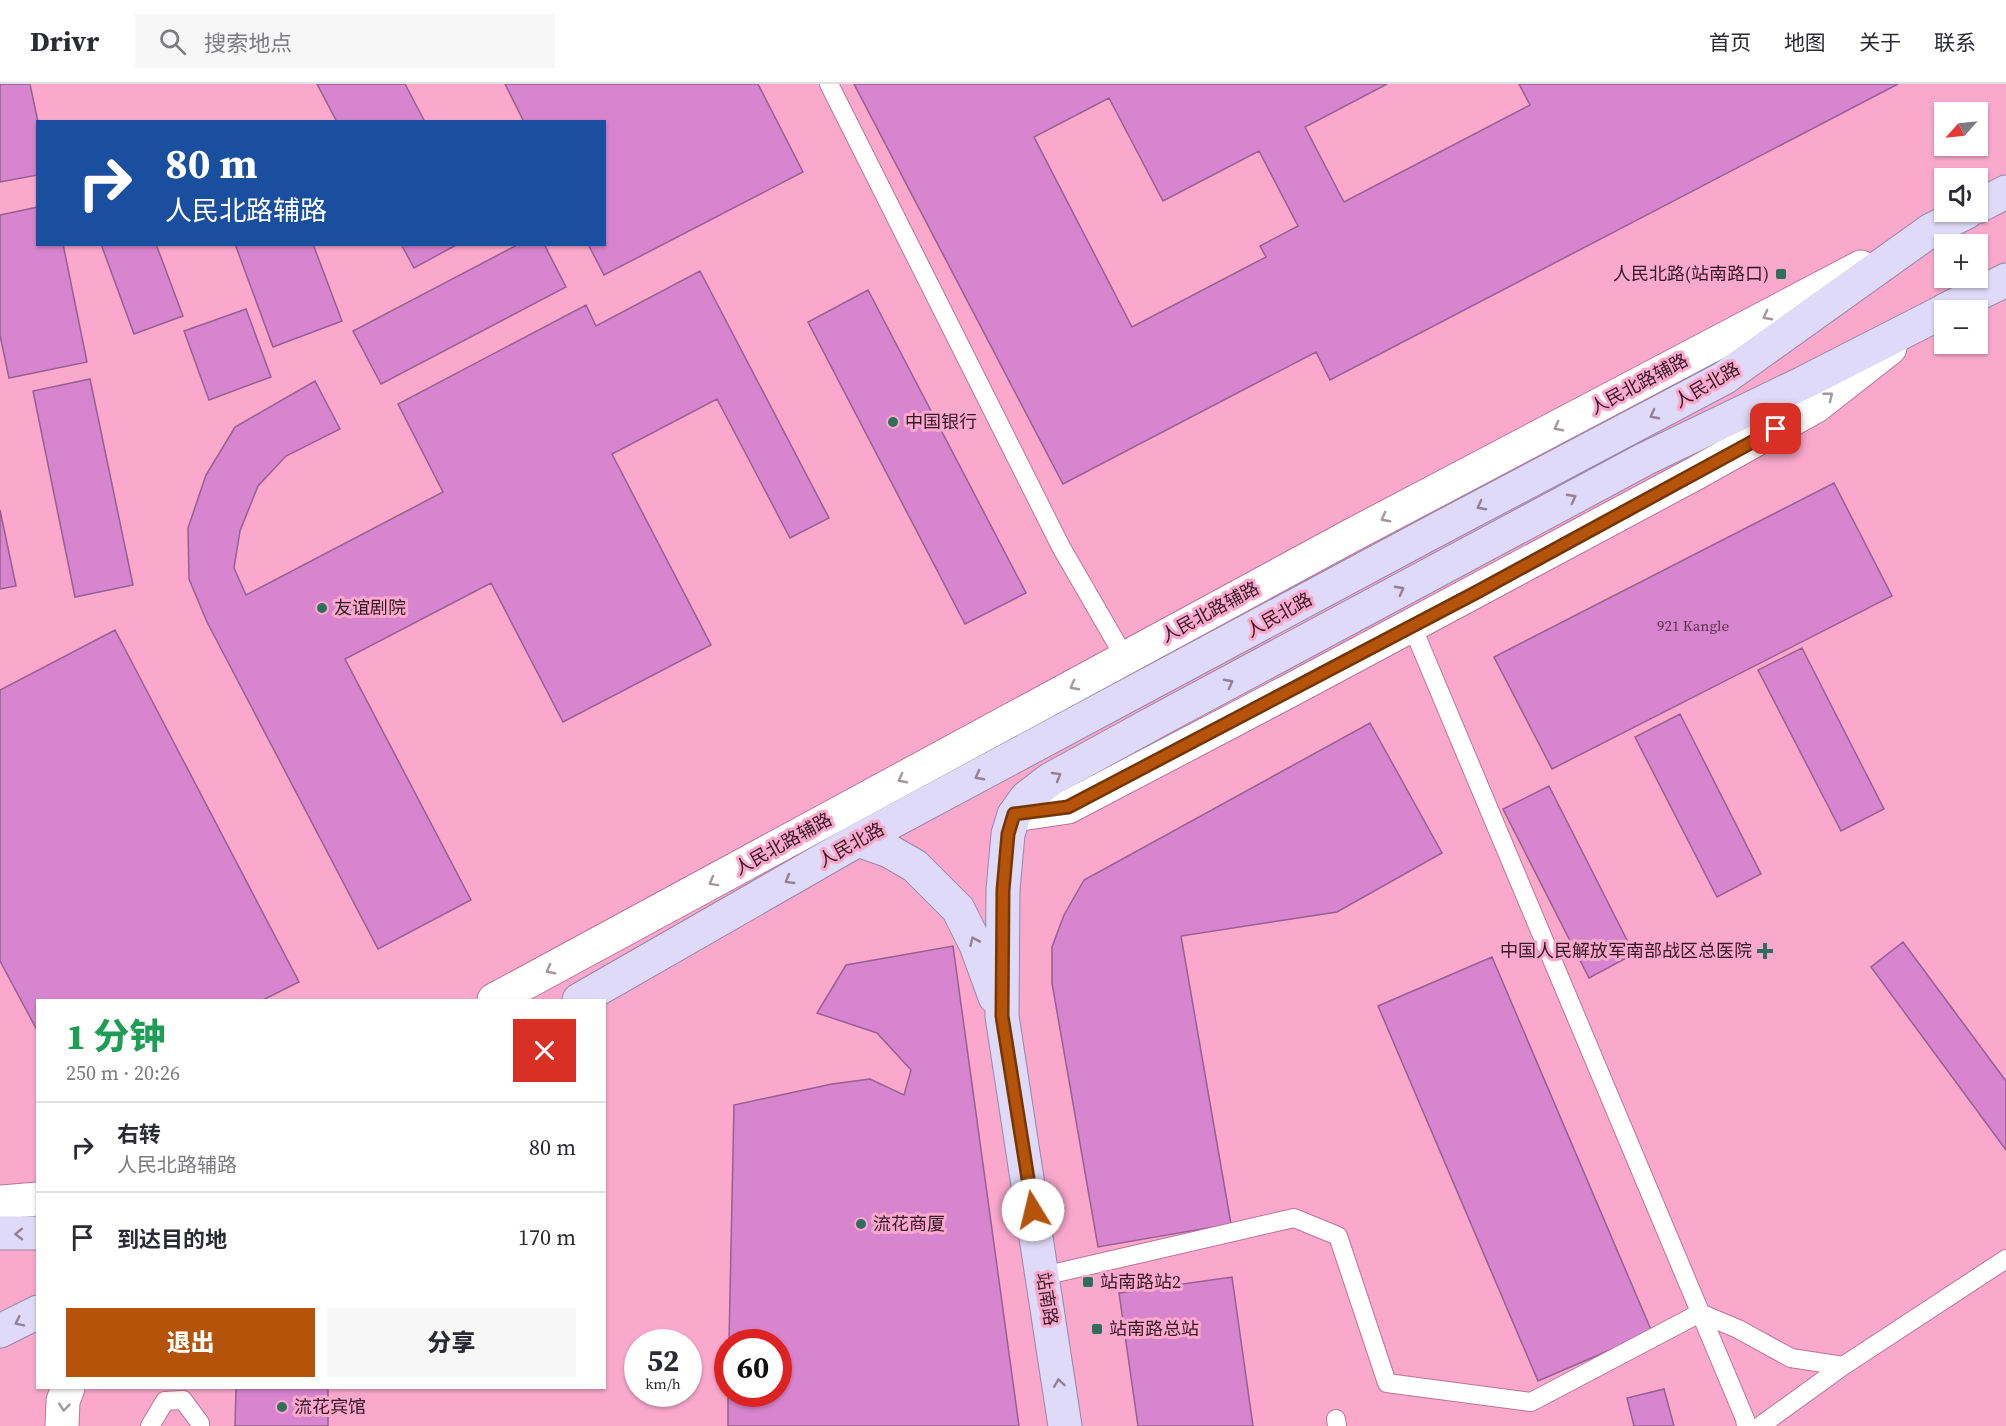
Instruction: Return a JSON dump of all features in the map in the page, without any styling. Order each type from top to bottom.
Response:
[{"type":"main road","points":[[1988,201],[2006,192]]},
{"type":"main road","name":"人民北路","points":[[581,999],[858,840],[1724,378],[1931,230],[1947,222]]},
{"type":"main road","name":"人民北路","points":[[1967,300],[2006,280]]},
{"type":"main road","name":"人民北路","points":[[1014,814],[1026,798],[1052,779],[1349,618],[1645,459],[1934,316]]},
{"type":"main road","name":"站南路","points":[[1014,814],[1008,834],[1003,890],[1002,1016],[1065,1426]]},
{"type":"main road","points":[[858,840],[889,851],[915,866],[958,909],[976,945],[1002,1016]]},
{"type":"main road","points":[[0,1233],[36,1233]]},
{"type":"main road","points":[[0,1331],[36,1313]]},
{"type":"street","name":"人民北路辅路","points":[[496,999],[1354,534],[1931,230]]},
{"type":"street","points":[[1014,814],[1068,807],[1696,473],[1816,406],[1934,317]]},
{"type":"street","points":[[1349,618],[1365,651]]},
{"type":"street","points":[[1125,658],[1142,690]]},
{"type":"street","points":[[602,942],[620,977]]},
{"type":"street","points":[[0,1202],[36,1200]]},
{"type":"street","points":[[62,1426],[63,1401],[68,1389]]},
{"type":"lane","points":[[829,84],[1060,547],[1125,658]]},
{"type":"lane","points":[[1412,626],[1746,1426]]},
{"type":"lane","points":[[1043,1276],[1294,1218],[1338,1236],[1387,1383],[1531,1402],[1700,1312]]},
{"type":"lane","points":[[1760,1426],[1843,1366],[2006,1259]]},
{"type":"lane","points":[[1700,1312],[1738,1329],[1791,1358],[1843,1366]]},
{"type":"lane","points":[[150,1426],[165,1401],[183,1400],[200,1426]]},
{"type":"building","points":[[0,84],[30,84],[38,120],[36,175],[0,182]]},
{"type":"building","points":[[317,84],[405,84],[424,120],[336,120]]},
{"type":"building","points":[[505,84],[758,84],[803,172],[604,275],[589,246],[606,246],[606,120],[523,120]]},
{"type":"building","points":[[854,84],[1387,84],[1305,127],[1344,202],[1530,105],[1519,84],[1898,84],[1330,380],[1316,352],[1063,484]],"holes":[[[1109,98],[1163,201],[1259,151],[1298,226],[1260,246],[1266,257],[1132,327],[1034,137]]]},
{"type":"building","points":[[36,207],[36,246],[63,246],[87,362],[9,378],[0,335],[0,215]]},
{"type":"building","points":[[102,246],[157,246],[183,316],[134,334]]},
{"type":"building","points":[[236,246],[314,246],[342,321],[273,347]]},
{"type":"building","points":[[402,246],[454,246],[414,268]]},
{"type":"building","points":[[515,246],[545,246],[566,287],[381,384],[353,331]]},
{"type":"building","name":"友谊剧院","points":[[700,271],[829,518],[790,538],[717,399],[612,454],[711,645],[563,722],[491,583],[345,659],[471,900],[378,949],[207,622],[189,579],[188,528],[206,475],[235,427],[315,381],[340,429],[286,456],[258,486],[240,531],[234,568],[246,595],[443,492],[398,404],[586,305],[596,326]]},
{"type":"building","points":[[868,290],[1026,593],[965,624],[808,322]]},
{"type":"building","points":[[246,309],[271,377],[209,400],[184,331]]},
{"type":"building","points":[[90,379],[133,585],[75,597],[33,391]]},
{"type":"building","points":[[1834,483],[1892,596],[1552,769],[1494,657]]},
{"type":"building","points":[[0,510],[16,586],[0,589]]},
{"type":"building","points":[[115,630],[299,982],[265,999],[36,999],[36,1028],[0,961],[0,690]]},
{"type":"building","points":[[1802,648],[1884,809],[1841,831],[1758,670]]},
{"type":"building","points":[[1680,714],[1761,874],[1717,897],[1635,737]]},
{"type":"building","points":[[1370,723],[1442,853],[1337,912],[1181,936],[1231,1224],[1098,1247],[1052,983],[1052,947],[1064,915],[1084,880]]},
{"type":"building","points":[[1549,786],[1634,954],[1589,978],[1503,809]]},
{"type":"building","points":[[1903,942],[2006,1081],[2006,1150],[1871,967]]},
{"type":"building","name":"流花商厦","points":[[953,946],[1019,1426],[728,1426],[728,1407],[792,1407],[792,1329],[729,1329],[734,1105],[832,1084],[870,1079],[904,1095],[911,1070],[877,1033],[817,1013],[846,965]]},
{"type":"building","points":[[1492,957],[1652,1332],[1538,1381],[1378,1006]]},
{"type":"building","points":[[1232,1277],[1253,1426],[1138,1426],[1119,1293]]},
{"type":"building","name":"流花宾馆","points":[[236,1389],[328,1389],[328,1426],[235,1426]]},
{"type":"building","points":[[1664,1389],[1674,1426],[1634,1426],[1627,1398]]},
{"type":"place","name":"人民北路(站南路口)","points":[[1781,274]]},
{"type":"place","name":"中国银行","points":[[893,422]]},
{"type":"place","name":"友谊剧院","points":[[322,608]]},
{"type":"place","name":"中国人民解放军南部战区总医院","points":[[1765,951]]},
{"type":"place","name":"流花商厦","points":[[861,1224]]},
{"type":"place","name":"站南路站2","points":[[1088,1282]]},
{"type":"place","name":"站南路总站","points":[[1097,1329]]},
{"type":"place","name":"流花宾馆","points":[[282,1407]]},
{"type":"route","points":[[1033,1210],[1002,1016],[1003,890],[1008,834],[1014,814],[1068,807],[1477,592],[1776,429]]}]
